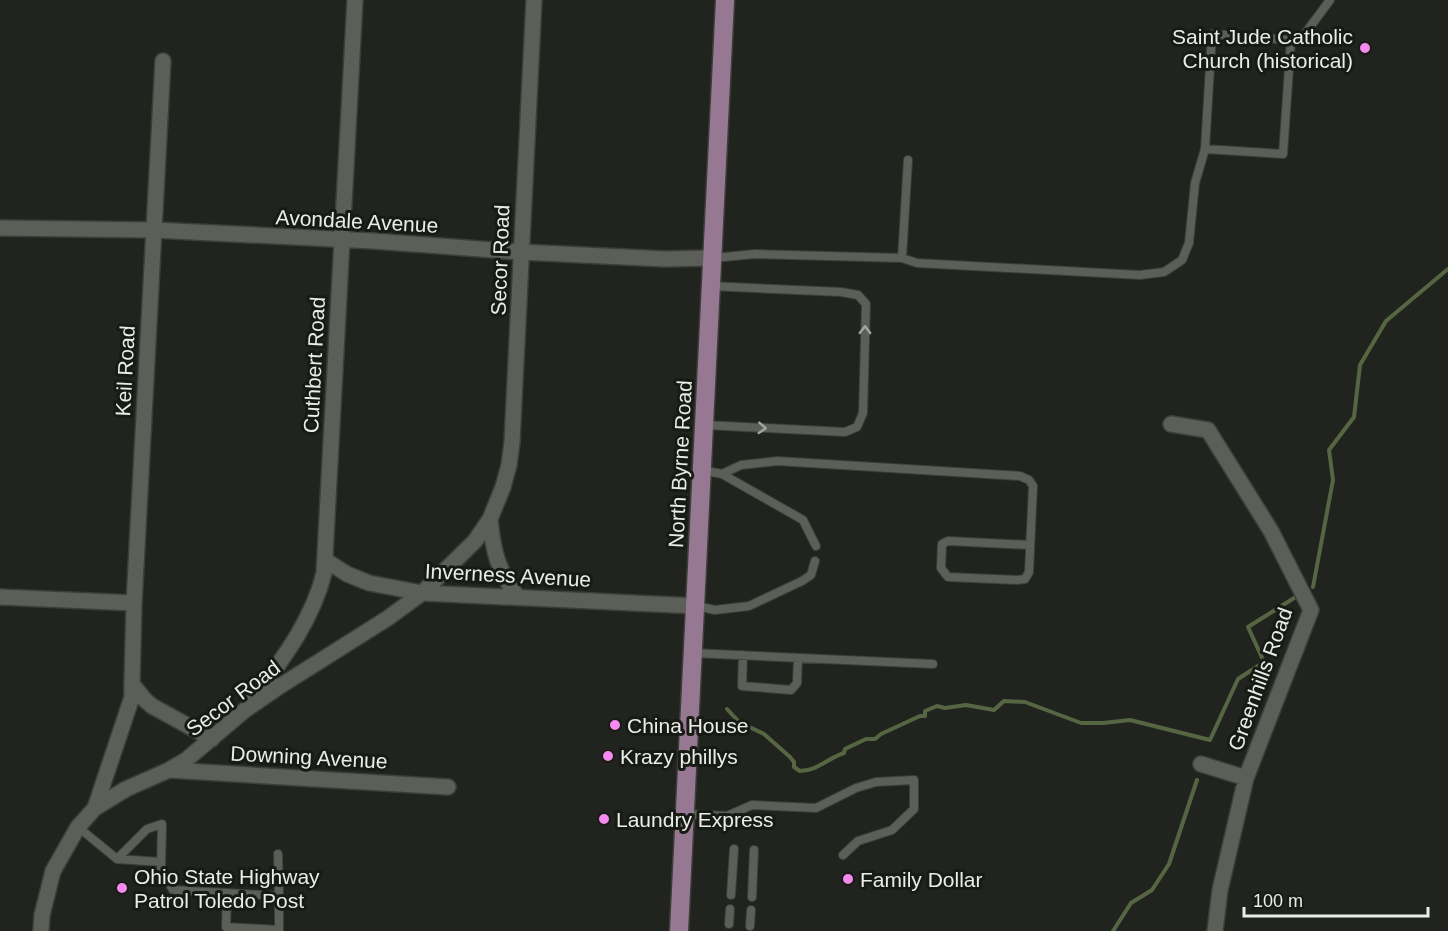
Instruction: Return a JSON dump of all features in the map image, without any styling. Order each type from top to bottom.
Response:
[{"type":"main road","name":"North Byrne Road","points":[[680,931],[725,0]]},
{"type":"street","name":"Cuthbert Road","points":[[245,710],[306,622],[321,585],[325,560],[355,0]]},
{"type":"street","name":"Secor Road","points":[[41,931],[42,915],[53,872],[78,827],[95,808],[126,789],[186,760],[245,710],[388,618],[422,593],[475,541],[490,519],[506,476],[516,404],[534,0]]},
{"type":"street","name":"Keil Road","points":[[95,808],[132,698],[134,603],[163,61]]},
{"type":"street","name":"Avondale Avenue","points":[[0,228],[154,230],[521,252],[665,259],[712,258]]},
{"type":"street","name":"Greenhills Road","points":[[1171,424],[1208,430],[1271,531],[1311,610],[1246,778],[1220,890],[1215,931]]},
{"type":"street","name":"Secor Road","points":[[490,519],[496,560],[506,581],[517,596]]},
{"type":"street","name":"Inverness Avenue","points":[[325,560],[347,574],[369,583],[422,593],[696,606]]},
{"type":"street","points":[[0,597],[134,603]]},
{"type":"street","points":[[132,684],[152,706],[212,739]]},
{"type":"street","points":[[1201,764],[1246,778]]},
{"type":"street","name":"Downing Avenue","points":[[169,770],[448,787]]},
{"type":"lane","points":[[712,258],[755,254],[902,258],[917,263],[1140,275],[1164,272],[1182,260],[1189,243],[1196,183],[1205,149],[1212,33],[1301,39],[1330,0]]},
{"type":"lane","points":[[1205,149],[1283,154],[1291,40]]},
{"type":"lane","points":[[902,258],[908,160]]},
{"type":"lane","points":[[704,425],[845,432],[857,427],[863,413],[866,304],[858,295],[841,292],[710,286]]},
{"type":"lane","points":[[722,474],[741,465],[777,461],[1020,476],[1029,480],[1033,486],[1029,572],[1025,579],[948,577],[941,568],[942,544],[948,541],[1030,545]]},
{"type":"lane","points":[[702,470],[722,474],[803,520],[816,546]]},
{"type":"lane","points":[[696,606],[715,610],[749,606],[811,575],[815,561]]},
{"type":"lane","points":[[693,653],[933,664]]},
{"type":"lane","points":[[743,655],[742,686],[791,690],[797,683],[798,658]]},
{"type":"lane","points":[[685,814],[727,816],[752,806],[816,808],[856,788],[876,782],[914,780],[914,809],[892,830],[858,841],[843,855]]},
{"type":"lane","points":[[117,859],[147,829],[162,824],[161,869],[173,890],[279,896]]},
{"type":"lane","points":[[78,827],[117,859],[161,862]]},
{"type":"lane","points":[[731,895],[734,849]]},
{"type":"lane","points":[[752,897],[754,850]]},
{"type":"lane","points":[[227,893],[226,927],[279,931],[278,854]]},
{"type":"lane","points":[[729,924],[730,909]]},
{"type":"lane","points":[[750,926],[751,910]]},
{"type":"waterway","points":[[1313,587],[1333,480],[1329,450],[1354,417],[1360,365],[1386,321],[1448,269]]},
{"type":"waterway","points":[[727,709],[739,722],[764,734],[790,757],[794,762],[794,767],[800,771],[817,767],[866,739],[875,739],[920,716],[925,716],[925,711],[937,706],[945,708],[966,705],[994,710],[1004,701],[1025,702],[1081,723],[1130,720],[1210,740],[1238,679],[1264,662],[1248,627],[1294,598]]},
{"type":"waterway","points":[[1113,931],[1131,903],[1152,890],[1169,864],[1197,780]]},
{"type":"place","name":"Saint Jude Catholic Church (historical)","points":[[1365,48]]},
{"type":"place","name":"China House","points":[[615,725]]},
{"type":"place","name":"Krazy phillys","points":[[608,756]]},
{"type":"place","name":"Laundry Express","points":[[604,819]]},
{"type":"place","name":"Family Dollar","points":[[848,879]]},
{"type":"place","name":"Ohio State Highway Patrol Toledo Post","points":[[122,888]]}]
